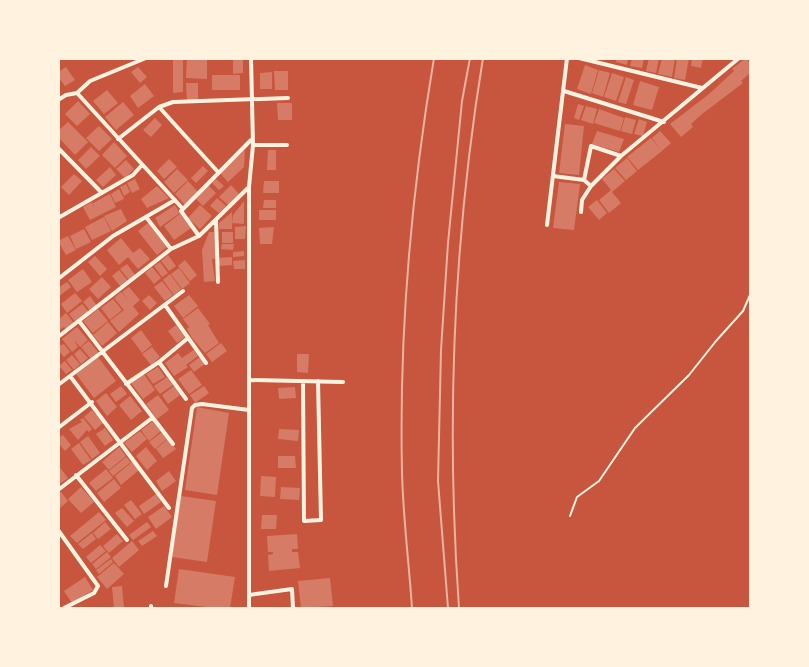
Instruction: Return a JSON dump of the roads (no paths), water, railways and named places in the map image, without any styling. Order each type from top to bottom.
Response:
[{"type":"street","points":[[58,100],[66,95],[77,93],[90,81],[146,58]]},
{"type":"street","points":[[249,609],[249,187],[252,143],[250,58]]},
{"type":"street","points":[[547,225],[567,58]]},
{"type":"street","points":[[579,58],[703,88]]},
{"type":"street","points":[[581,212],[582,200],[591,186],[621,156],[740,58]]},
{"type":"street","points":[[564,91],[664,122]]},
{"type":"street","points":[[77,93],[183,209]]},
{"type":"street","points":[[118,139],[159,107],[173,102],[288,98]]},
{"type":"street","points":[[159,107],[218,172]]},
{"type":"street","points":[[200,236],[181,211],[218,172],[252,143],[287,146]]},
{"type":"street","points":[[584,180],[591,146],[621,156]]},
{"type":"street","points":[[58,148],[102,193]]},
{"type":"street","points":[[58,218],[133,175],[142,165]]},
{"type":"street","points":[[553,176],[584,180],[591,186]]},
{"type":"street","points":[[58,337],[171,249],[200,236],[249,187]]},
{"type":"street","points":[[58,279],[113,236],[175,200]]},
{"type":"street","points":[[146,217],[171,249]]},
{"type":"street","points":[[216,219],[218,282]]},
{"type":"street","points":[[58,385],[183,291]]},
{"type":"street","points":[[165,305],[206,363]]},
{"type":"street","points":[[79,321],[173,444]]},
{"type":"street","points":[[126,384],[189,338]]},
{"type":"street","points":[[159,362],[186,399]]},
{"type":"street","points":[[70,376],[92,402],[169,508]]},
{"type":"street","points":[[250,380],[343,382]]},
{"type":"street","points":[[303,382],[304,521],[321,520],[318,381]]},
{"type":"street","points":[[58,428],[92,402]]},
{"type":"street","points":[[166,586],[192,408],[202,404],[249,410]]},
{"type":"street","points":[[58,490],[152,418]]},
{"type":"street","points":[[76,475],[127,540]]},
{"type":"street","points":[[58,530],[98,586],[94,593],[64,609]]},
{"type":"street","points":[[249,595],[292,589],[293,609]]},
{"type":"lane","points":[[570,516],[577,497],[599,481],[635,428],[689,375],[716,340],[743,311],[750,294]]},
{"type":"railway","points":[[412,608],[403,489],[402,368],[413,213],[434,58]]},
{"type":"railway","points":[[448,608],[438,481],[441,350],[448,243],[462,101],[470,58]]},
{"type":"railway","points":[[459,608],[453,471],[455,333],[465,195],[483,58]]}]
